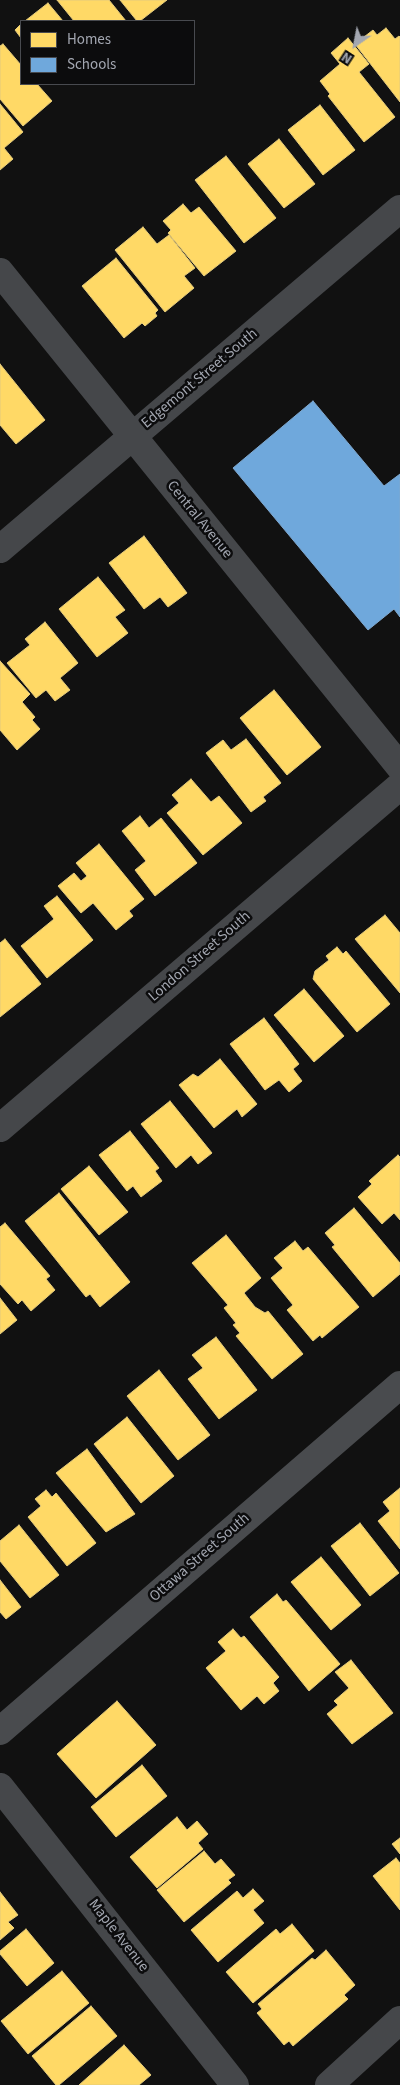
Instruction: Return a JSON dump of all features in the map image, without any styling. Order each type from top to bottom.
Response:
[{"type":"main road","name":"Ottawa Street South","points":[[0,1732],[400,1385]]},
{"type":"street","name":"Edgemont Street South","points":[[0,549],[400,209]]},
{"type":"street","name":"Central Avenue","points":[[0,272],[400,767]]},
{"type":"street","name":"London Street South","points":[[0,1128],[400,786]]},
{"type":"street","name":"Maple Avenue","points":[[0,1788],[235,2085]]},
{"type":"street","points":[[329,2085],[400,2020]]},
{"type":"building: Homes","points":[[57,0],[109,0],[125,20],[73,20]]},
{"type":"building: Homes","points":[[120,0],[167,0],[141,20],[136,20]]},
{"type":"building: Homes","points":[[48,3],[62,20],[26,20]]},
{"type":"building: Homes","points":[[20,25],[20,37],[15,30]]},
{"type":"building: Homes","points":[[386,28],[395,39],[400,37],[400,102],[355,44],[373,30],[377,35]]},
{"type":"building: Homes","points":[[348,38],[369,64],[359,72],[395,117],[364,142],[328,96],[330,94],[320,81],[340,64],[331,53]]},
{"type":"building: Homes","points":[[3,44],[20,64],[20,85],[38,85],[52,101],[23,126],[0,99],[0,46]]},
{"type":"building: Homes","points":[[0,104],[23,132],[4,148],[13,159],[0,170]]},
{"type":"building: Homes","points":[[320,105],[355,150],[323,175],[288,130]]},
{"type":"building: Homes","points":[[279,139],[315,184],[284,208],[248,164]]},
{"type":"building: Homes","points":[[226,156],[276,218],[244,243],[195,180]]},
{"type":"building: Homes","points":[[183,204],[191,213],[199,207],[236,251],[204,276],[168,233],[171,230],[163,221]]},
{"type":"building: Homes","points":[[143,227],[157,244],[169,235],[195,268],[184,276],[194,288],[165,312],[115,250]]},
{"type":"building: Homes","points":[[116,258],[158,310],[155,313],[157,316],[145,326],[142,323],[124,338],[82,286]]},
{"type":"building: Homes","points":[[0,364],[45,420],[16,444],[0,425]]},
{"type":"building: Homes","points":[[144,536],[187,593],[168,607],[160,597],[144,609],[109,563]]},
{"type":"building: Homes","points":[[98,577],[125,610],[115,617],[128,633],[97,657],[59,609]]},
{"type":"building: Homes","points":[[45,622],[78,663],[60,678],[70,690],[55,701],[46,690],[36,698],[7,663],[30,645],[25,639]]},
{"type":"building: Homes","points":[[0,661],[30,694],[22,702],[35,717],[32,720],[40,729],[17,750],[0,730]]},
{"type":"building: Homes","points":[[274,690],[321,747],[287,775],[240,718]]},
{"type":"building: Homes","points":[[246,739],[281,783],[263,797],[266,801],[251,812],[206,753],[223,740],[231,750]]},
{"type":"building: Homes","points":[[191,779],[211,802],[219,796],[242,823],[203,855],[167,813],[179,803],[172,795]]},
{"type":"building: Homes","points":[[140,816],[149,828],[161,818],[197,863],[155,896],[135,870],[146,861],[122,831]]},
{"type":"building: Homes","points":[[99,844],[144,899],[129,911],[133,916],[116,930],[93,903],[81,913],[58,886],[74,873],[81,881],[87,876],[76,863]]},
{"type":"building: Homes","points":[[57,896],[93,940],[47,978],[21,946],[54,919],[44,906]]},
{"type":"building: Homes","points":[[385,915],[400,933],[400,993],[355,939]]},
{"type":"building: Homes","points":[[5,939],[41,984],[0,1017],[0,943]]},
{"type":"building: Homes","points":[[337,947],[343,954],[346,951],[390,1004],[357,1032],[313,979],[315,971],[329,960],[326,956]]},
{"type":"building: Homes","points":[[304,989],[344,1036],[314,1062],[274,1015]]},
{"type":"building: Homes","points":[[264,1018],[299,1064],[293,1069],[302,1081],[289,1092],[279,1080],[265,1090],[230,1044]]},
{"type":"building: Homes","points":[[220,1059],[257,1104],[242,1117],[237,1109],[214,1128],[179,1085],[193,1074],[198,1077]]},
{"type":"building: Homes","points":[[170,1101],[212,1153],[198,1164],[191,1155],[176,1168],[141,1124]]},
{"type":"building: Homes","points":[[130,1131],[159,1168],[155,1171],[162,1181],[141,1197],[133,1186],[127,1191],[99,1155]]},
{"type":"building: Homes","points":[[398,1155],[400,1157],[400,1220],[394,1213],[382,1224],[358,1197],[372,1184],[369,1181]]},
{"type":"building: Homes","points":[[89,1166],[128,1212],[99,1235],[61,1189]]},
{"type":"building: Homes","points":[[59,1193],[130,1282],[100,1307],[90,1294],[86,1297],[25,1221]]},
{"type":"building: Homes","points":[[354,1208],[400,1263],[400,1274],[373,1297],[332,1247],[335,1245],[325,1233]]},
{"type":"building: Homes","points":[[5,1223],[50,1276],[46,1279],[55,1290],[31,1311],[22,1300],[18,1304],[0,1284],[0,1227]]},
{"type":"building: Homes","points":[[226,1235],[261,1278],[244,1293],[255,1307],[265,1313],[268,1311],[303,1354],[272,1379],[236,1336],[240,1333],[233,1325],[236,1323],[224,1308],[228,1305],[192,1263]]},
{"type":"building: Homes","points":[[295,1241],[303,1251],[308,1247],[359,1307],[322,1338],[320,1335],[313,1341],[287,1310],[293,1305],[271,1278],[283,1268],[274,1258]]},
{"type":"building: Homes","points":[[0,1298],[17,1320],[0,1334]]},
{"type":"building: Homes","points":[[216,1337],[257,1390],[219,1419],[188,1379],[203,1368],[192,1355]]},
{"type":"building: Homes","points":[[159,1370],[210,1435],[178,1460],[127,1396]]},
{"type":"building: Homes","points":[[127,1417],[174,1476],[141,1503],[94,1444]]},
{"type":"building: Homes","points":[[87,1449],[135,1514],[106,1532],[56,1473]]},
{"type":"building: Homes","points":[[400,1488],[400,1549],[378,1521],[390,1511],[383,1502]]},
{"type":"building: Homes","points":[[46,1490],[52,1497],[56,1493],[96,1543],[67,1566],[28,1517],[41,1506],[35,1499]]},
{"type":"building: Homes","points":[[360,1523],[399,1573],[370,1596],[331,1546]]},
{"type":"building: Homes","points":[[19,1525],[59,1575],[30,1598],[0,1561],[0,1541]]},
{"type":"building: Homes","points":[[321,1557],[361,1605],[331,1630],[291,1582]]},
{"type":"building: Homes","points":[[0,1580],[21,1607],[6,1619],[0,1612]]},
{"type":"building: Homes","points":[[277,1594],[283,1602],[286,1600],[340,1664],[309,1691],[250,1617]]},
{"type":"building: Homes","points":[[233,1629],[241,1638],[244,1636],[279,1677],[273,1683],[279,1691],[264,1704],[257,1696],[241,1710],[206,1668],[226,1651],[218,1642]]},
{"type":"building: Homes","points":[[351,1660],[393,1713],[352,1744],[327,1714],[338,1705],[334,1701],[349,1688],[335,1672]]},
{"type":"building: Homes","points":[[117,1701],[156,1745],[96,1798],[57,1754]]},
{"type":"building: Homes","points":[[142,1765],[167,1796],[116,1837],[91,1807]]},
{"type":"building: Homes","points":[[177,1817],[187,1830],[197,1821],[208,1834],[198,1843],[203,1849],[157,1888],[130,1857]]},
{"type":"building: Homes","points":[[400,1838],[400,1854],[392,1844]]},
{"type":"building: Homes","points":[[204,1851],[215,1864],[221,1859],[235,1875],[228,1880],[231,1883],[184,1922],[157,1890]]},
{"type":"building: Homes","points":[[396,1858],[400,1863],[400,1910],[373,1876]]},
{"type":"building: Homes","points":[[253,1889],[264,1901],[253,1910],[264,1923],[218,1962],[191,1930],[237,1891],[243,1898]]},
{"type":"building: Homes","points":[[0,1892],[18,1915],[8,1922],[14,1928],[0,1940]]},
{"type":"building: Homes","points":[[292,1924],[314,1951],[253,2003],[226,1972],[276,1929],[280,1934]]},
{"type":"building: Homes","points":[[26,1929],[54,1963],[27,1986],[0,1954],[0,1951]]},
{"type":"building: Homes","points":[[326,1950],[355,1985],[344,1995],[348,1999],[293,2046],[289,2041],[284,2045],[257,2013],[262,2009],[258,2004],[312,1958],[315,1960]]},
{"type":"building: Homes","points":[[62,1971],[89,2003],[28,2054],[1,2021]]},
{"type":"building: Homes","points":[[91,2006],[117,2036],[59,2085],[56,2085],[32,2056]]},
{"type":"building: Homes","points":[[124,2045],[151,2075],[139,2085],[79,2085]]},
{"type":"building: Schools","points":[[313,401],[384,486],[400,474],[400,617],[394,609],[368,630],[233,468]]}]
